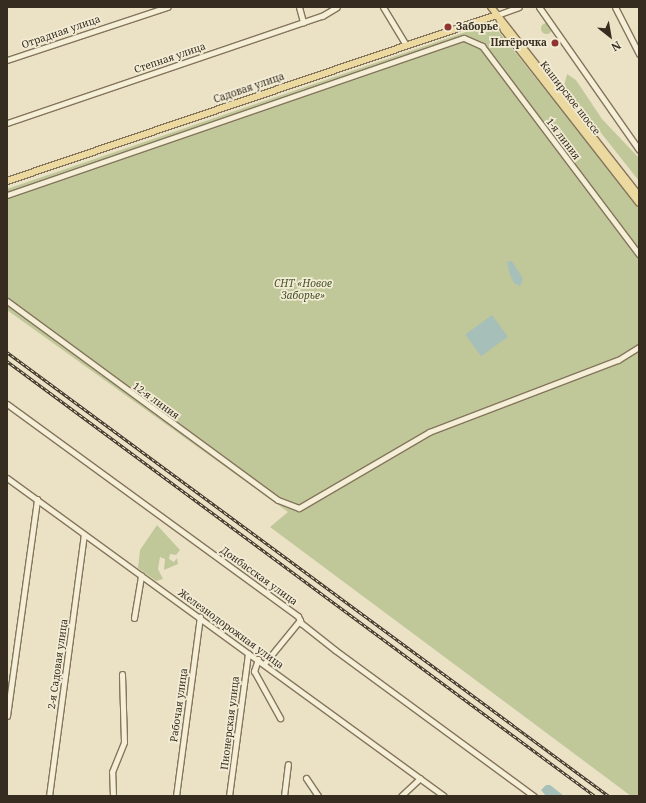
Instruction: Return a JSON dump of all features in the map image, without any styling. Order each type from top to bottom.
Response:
[{"type":"main road","points":[[491,7],[497,15]]},
{"type":"main road","name":"Садовая улица","points":[[7,181],[497,15]]},
{"type":"main road","name":"Каширское шоссе","points":[[497,15],[639,196]]},
{"type":"main road","name":"Каширское шоссе","points":[[497,15],[504,30],[639,203]]},
{"type":"street","name":"Отрадная улица","points":[[7,60],[166,7]]},
{"type":"street","points":[[299,7],[303,22]]},
{"type":"street","name":"Степная улица","points":[[7,123],[303,22],[337,7]]},
{"type":"street","points":[[383,7],[406,45]]},
{"type":"street","points":[[497,15],[519,7]]},
{"type":"street","points":[[539,7],[639,150]]},
{"type":"street","points":[[616,7],[639,54]]},
{"type":"street","name":"1-я линия","points":[[7,195],[368,69],[470,38],[482,46],[639,254]]},
{"type":"street","name":"12-я линия","points":[[7,301],[278,500],[299,508],[429,432],[618,360],[639,347]]},
{"type":"street","name":"Донбасская улица","points":[[7,404],[300,620],[335,650],[534,796]]},
{"type":"street","name":"Железнодорожная улица","points":[[7,478],[258,659],[444,796]]},
{"type":"street","points":[[7,716],[37,500]]},
{"type":"street","name":"2-я Садовая улица","points":[[49,796],[84,534]]},
{"type":"street","points":[[134,618],[141,576]]},
{"type":"street","name":"Рабочая улица","points":[[176,796],[200,617]]},
{"type":"street","points":[[264,664],[300,620]]},
{"type":"street","name":"Пионерская улица","points":[[229,796],[248,653]]},
{"type":"street","points":[[254,671],[258,659]]},
{"type":"street","points":[[246,668],[254,671],[280,718]]},
{"type":"street","points":[[113,796],[112,772],[124,742],[122,674]]},
{"type":"street","points":[[284,796],[288,764]]},
{"type":"street","points":[[306,778],[318,796]]},
{"type":"street","points":[[401,796],[420,778]]},
{"type":"green space","points":[[546,22],[550,24],[552,28],[550,32],[546,34],[542,32],[540,28],[542,24]]},
{"type":"green space","name":"СНТ «Новое Заборье»","points":[[483,26],[499,32],[639,207],[639,796],[631,796],[270,527],[288,512],[7,310],[7,189]]},
{"type":"green space","points":[[567,74],[576,80],[602,119],[639,158],[639,181],[564,86]]},
{"type":"green space","points":[[157,525],[180,550],[176,555],[170,554],[169,559],[174,562],[177,558],[178,564],[164,570],[165,559],[160,557],[158,569],[163,579],[156,581],[138,568],[140,550]]},
{"type":"water","points":[[512,261],[523,279],[520,286],[514,283],[510,275],[507,262]]},
{"type":"water","points":[[492,315],[508,337],[481,356],[465,334]]},
{"type":"water","points":[[546,785],[550,785],[564,796],[546,796],[541,790]]},
{"type":"railway","points":[[7,352],[609,796]]},
{"type":"railway","points":[[7,361],[595,796]]},
{"type":"place","name":"Заборье","points":[[448,27]]},
{"type":"place","name":"Пятёрочка","points":[[555,43]]}]
